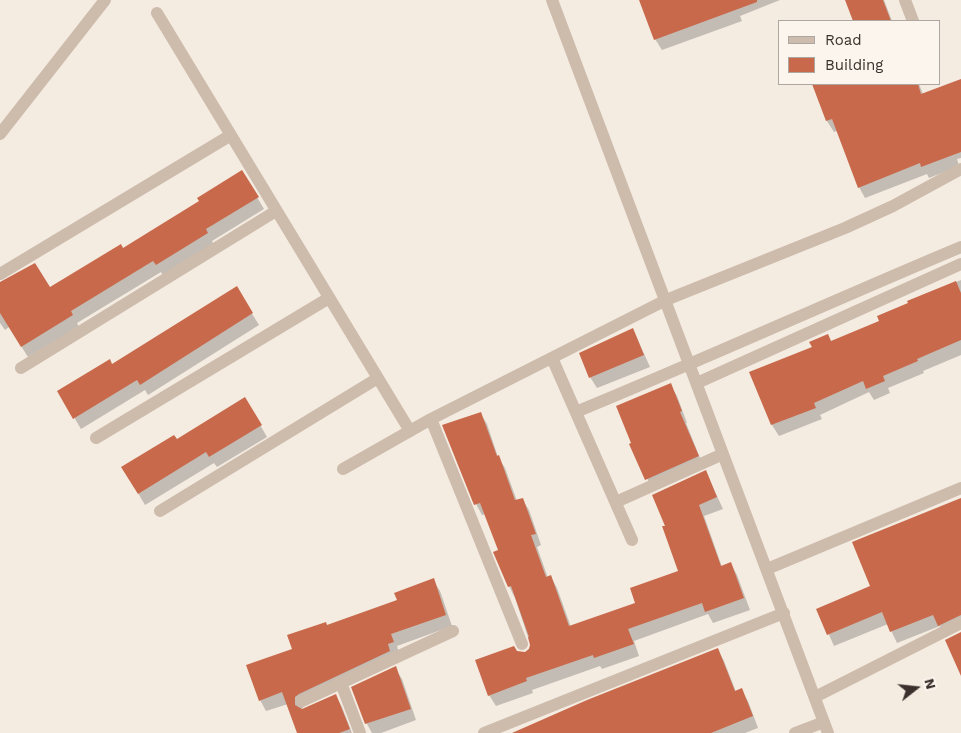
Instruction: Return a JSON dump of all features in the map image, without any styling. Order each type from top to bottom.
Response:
[{"type":"street","points":[[0,134],[106,0]]},
{"type":"street","points":[[552,0],[826,727],[795,733]]},
{"type":"street","points":[[904,0],[913,20]]},
{"type":"street","points":[[157,12],[410,431]]},
{"type":"street","points":[[0,274],[231,135]]},
{"type":"street","points":[[343,469],[431,418],[666,300],[845,228],[893,206],[961,169]]},
{"type":"street","points":[[21,368],[276,211]]},
{"type":"street","points":[[576,412],[961,247]]},
{"type":"street","points":[[697,383],[961,264]]},
{"type":"street","points":[[96,438],[329,298]]},
{"type":"street","points":[[552,358],[632,540]]},
{"type":"street","points":[[160,511],[378,378]]},
{"type":"street","points":[[431,418],[522,644]]},
{"type":"street","points":[[616,502],[723,454]]},
{"type":"street","points":[[767,569],[961,488]]},
{"type":"street","points":[[484,733],[784,613]]},
{"type":"street","points":[[815,698],[961,623]]},
{"type":"street","points":[[302,701],[453,630]]},
{"type":"street","points":[[341,683],[360,733]]},
{"type":"building","points":[[639,0],[757,0],[757,2],[654,40]]},
{"type":"building","points":[[845,0],[883,0],[891,20],[853,20]]},
{"type":"building","points":[[961,79],[961,152],[921,167],[920,163],[858,188],[832,119],[826,121],[812,85],[918,85],[921,94]]},
{"type":"building","points":[[242,170],[259,197],[206,229],[208,233],[156,265],[153,261],[71,311],[73,315],[21,347],[0,313],[0,282],[35,263],[50,287],[121,244],[123,248],[199,201],[197,198]]},
{"type":"building","points":[[956,281],[961,293],[961,340],[883,376],[885,381],[866,389],[863,381],[814,403],[816,408],[771,425],[749,372],[812,347],[809,342],[828,334],[831,341],[879,321],[877,316],[908,303],[907,301]]},
{"type":"building","points":[[237,286],[253,313],[140,385],[137,380],[73,419],[57,391],[110,359],[112,364]]},
{"type":"building","points":[[633,328],[644,355],[589,378],[579,353]]},
{"type":"building","points":[[671,383],[682,411],[680,412],[699,456],[645,480],[629,444],[631,443],[616,406]]},
{"type":"building","points":[[245,397],[262,425],[209,457],[206,452],[138,494],[121,467],[174,435],[177,439]]},
{"type":"building","points":[[481,412],[515,500],[523,498],[536,534],[531,535],[546,577],[551,575],[569,626],[635,603],[630,588],[678,571],[662,526],[665,526],[652,495],[706,470],[717,497],[699,505],[721,566],[731,562],[744,598],[705,612],[702,603],[628,629],[634,644],[594,658],[593,655],[526,678],[527,681],[488,696],[475,660],[514,646],[517,651],[525,652],[529,649],[530,645],[529,637],[511,586],[508,587],[493,552],[498,550],[480,503],[474,505],[442,425]]},
{"type":"building","points":[[961,498],[961,615],[938,626],[933,615],[890,632],[882,612],[827,635],[816,609],[870,586],[852,542]]},
{"type":"building","points":[[434,578],[446,615],[391,634],[394,642],[388,644],[390,651],[295,697],[295,705],[302,709],[336,694],[350,729],[339,733],[297,733],[282,692],[259,701],[246,665],[292,649],[287,635],[326,622],[327,625],[397,600],[394,593]]},
{"type":"building","points":[[961,632],[961,676],[945,640]]},
{"type":"building","points":[[718,648],[735,691],[742,688],[753,716],[711,733],[512,733],[587,700]]},
{"type":"building","points":[[396,666],[411,709],[365,724],[351,687]]}]
